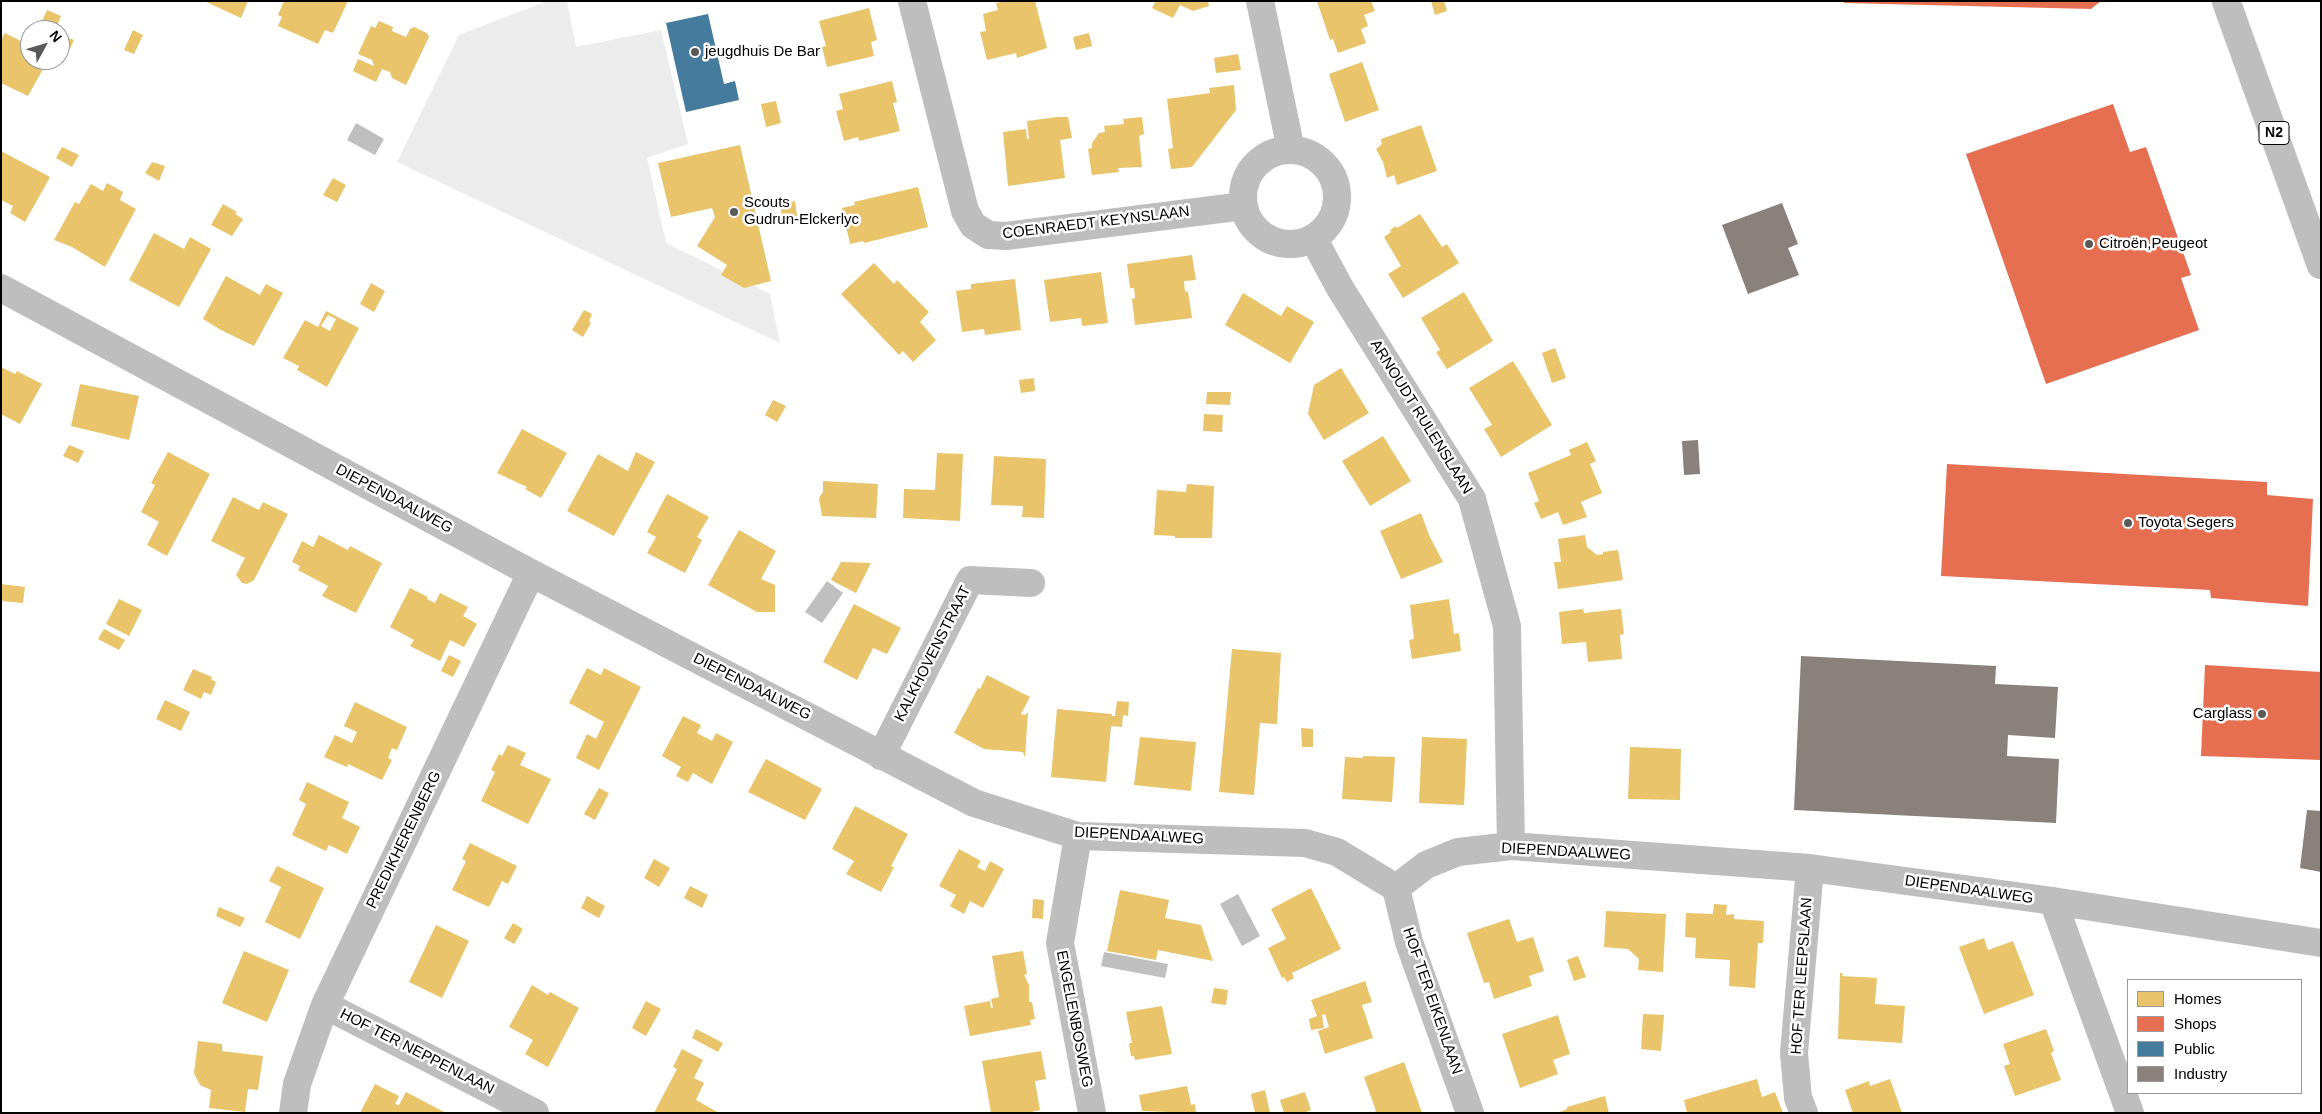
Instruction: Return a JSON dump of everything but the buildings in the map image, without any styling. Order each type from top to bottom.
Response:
[{"type":"street","name":"COENRAEDT KEYNSLAAN","points":[[912,1],[965,211],[973,225],[988,234],[1006,236],[1244,206]]},
{"type":"street","points":[[1260,1],[1291,150]]},
{"type":"street","name":"N2","points":[[2226,1],[2321,265]]},
{"type":"street","points":[[1291,150],[1306,152],[1320,160],[1330,171],[1336,185],[1337,201],[1334,215],[1325,228],[1313,238],[1292,243],[1270,239],[1258,231],[1249,219],[1244,206],[1247,178],[1254,166],[1264,157],[1277,152],[1291,150]]},
{"type":"street","name":"ARNOUDT RULENSLAAN","points":[[1313,238],[1340,288],[1472,499],[1507,626],[1511,846]]},
{"type":"street","name":"DIEPENDAALWEG","points":[[1,288],[531,573],[788,705],[881,756],[974,803],[1078,836],[1305,843],[1337,852],[1396,888],[1426,865],[1458,852],[1511,846],[1810,868],[2053,901],[2321,943]]},
{"type":"street","name":"PREDIKHERENBERG","points":[[293,1113],[298,1084],[325,1005],[531,573]]},
{"type":"street","name":"KALKHOVENSTRAAT","points":[[881,756],[970,580],[1031,584]]},
{"type":"street","name":"ENGELENBOSWEG","points":[[1078,836],[1060,943],[1092,1113]]},
{"type":"street","name":"HOF TER LEEPSLAAN","points":[[1804,1113],[1798,1098],[1794,1053],[1810,868]]},
{"type":"street","name":"HOF TER EIKENLAAN","points":[[1396,888],[1409,942],[1470,1113]]},
{"type":"street","points":[[2053,901],[2130,1113]]},
{"type":"street","name":"HOF TER NEPPENLAAN","points":[[325,1005],[536,1113]]},
{"type":"shaded area","points":[[547,1],[567,1],[576,47],[661,30],[688,144],[647,158],[666,243],[770,294],[780,343],[397,162],[459,35]]},
{"type":"shaded area","points":[[356,123],[384,139],[375,155],[347,140]]},
{"type":"shaded area","points":[[827,581],[843,593],[822,623],[805,612]]},
{"type":"shaded area","points":[[1238,894],[1260,936],[1242,946],[1220,904]]},
{"type":"shaded area","points":[[1104,952],[1168,964],[1165,978],[1101,966]]},
{"type":"place","name":"jeugdhuis De Bar","points":[[695,52]]},
{"type":"place","name":"Scouts Gudrun-Elckerlyc","points":[[734,212]]},
{"type":"place","name":"Citroën,Peugeot","points":[[2089,244]]},
{"type":"place","name":"Toyota Segers","points":[[2128,523]]},
{"type":"place","name":"Carglass","points":[[2262,714]]}]
